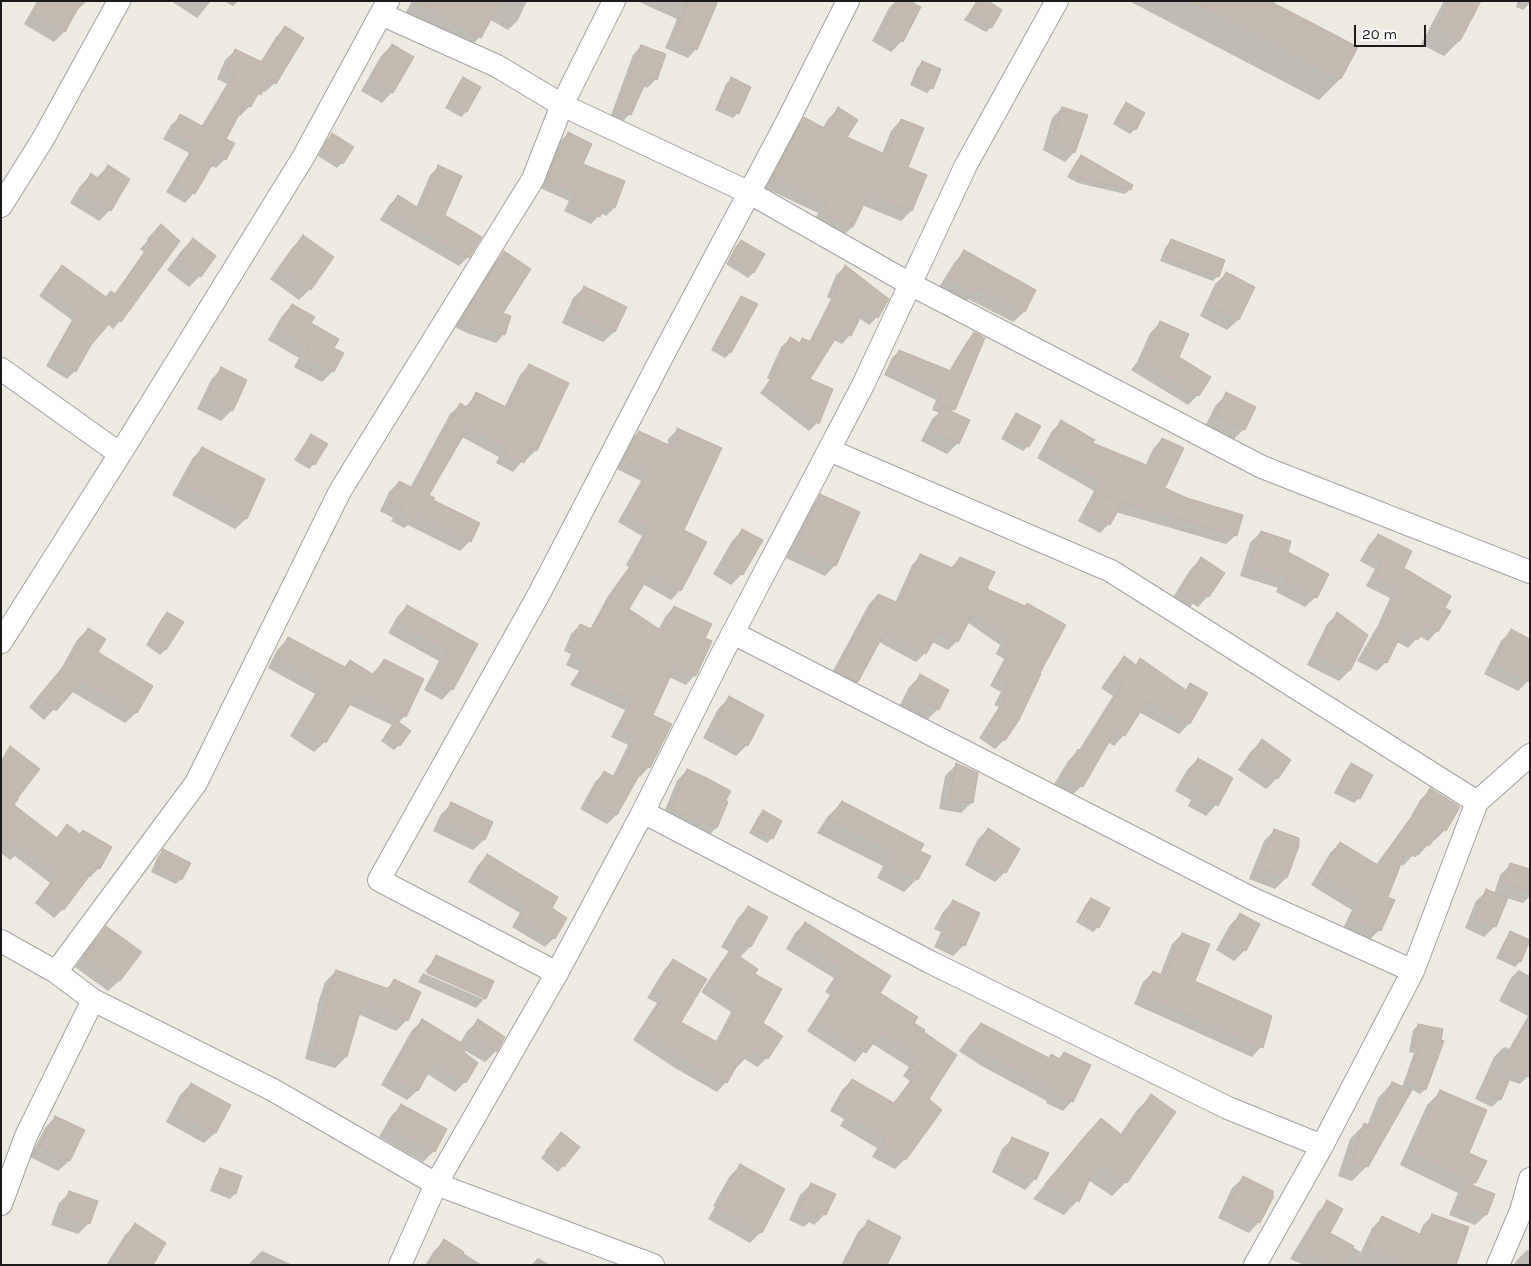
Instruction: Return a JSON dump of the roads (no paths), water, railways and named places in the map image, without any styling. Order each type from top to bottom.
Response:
[{"type":"street","points":[[1,206],[43,139],[119,1]]},
{"type":"street","points":[[56,972],[196,782],[340,491],[533,179],[562,105],[614,1]]},
{"type":"street","points":[[557,973],[379,880],[539,594],[664,353],[750,193],[848,1]]},
{"type":"street","points":[[400,1265],[436,1184],[557,973],[642,812],[863,385],[966,165],[1056,1]]},
{"type":"street","points":[[1,642],[120,454],[304,156],[384,8],[497,66],[562,105],[750,193],[910,284],[1262,467],[1530,572]]},
{"type":"street","points":[[1,369],[120,454]]},
{"type":"street","points":[[829,450],[1111,572],[1477,802]]},
{"type":"street","points":[[734,633],[1251,898],[1413,971]]},
{"type":"street","points":[[1255,1265],[1322,1146],[1413,971],[1477,802],[1530,755]]},
{"type":"street","points":[[642,812],[941,968],[1228,1108],[1322,1146]]},
{"type":"street","points":[[1,941],[56,972],[93,1000],[274,1090],[436,1184],[654,1265]]},
{"type":"street","points":[[1,1204],[26,1136],[93,1000]]},
{"type":"street","points":[[1498,1265],[1521,1211],[1530,1179]]}]
